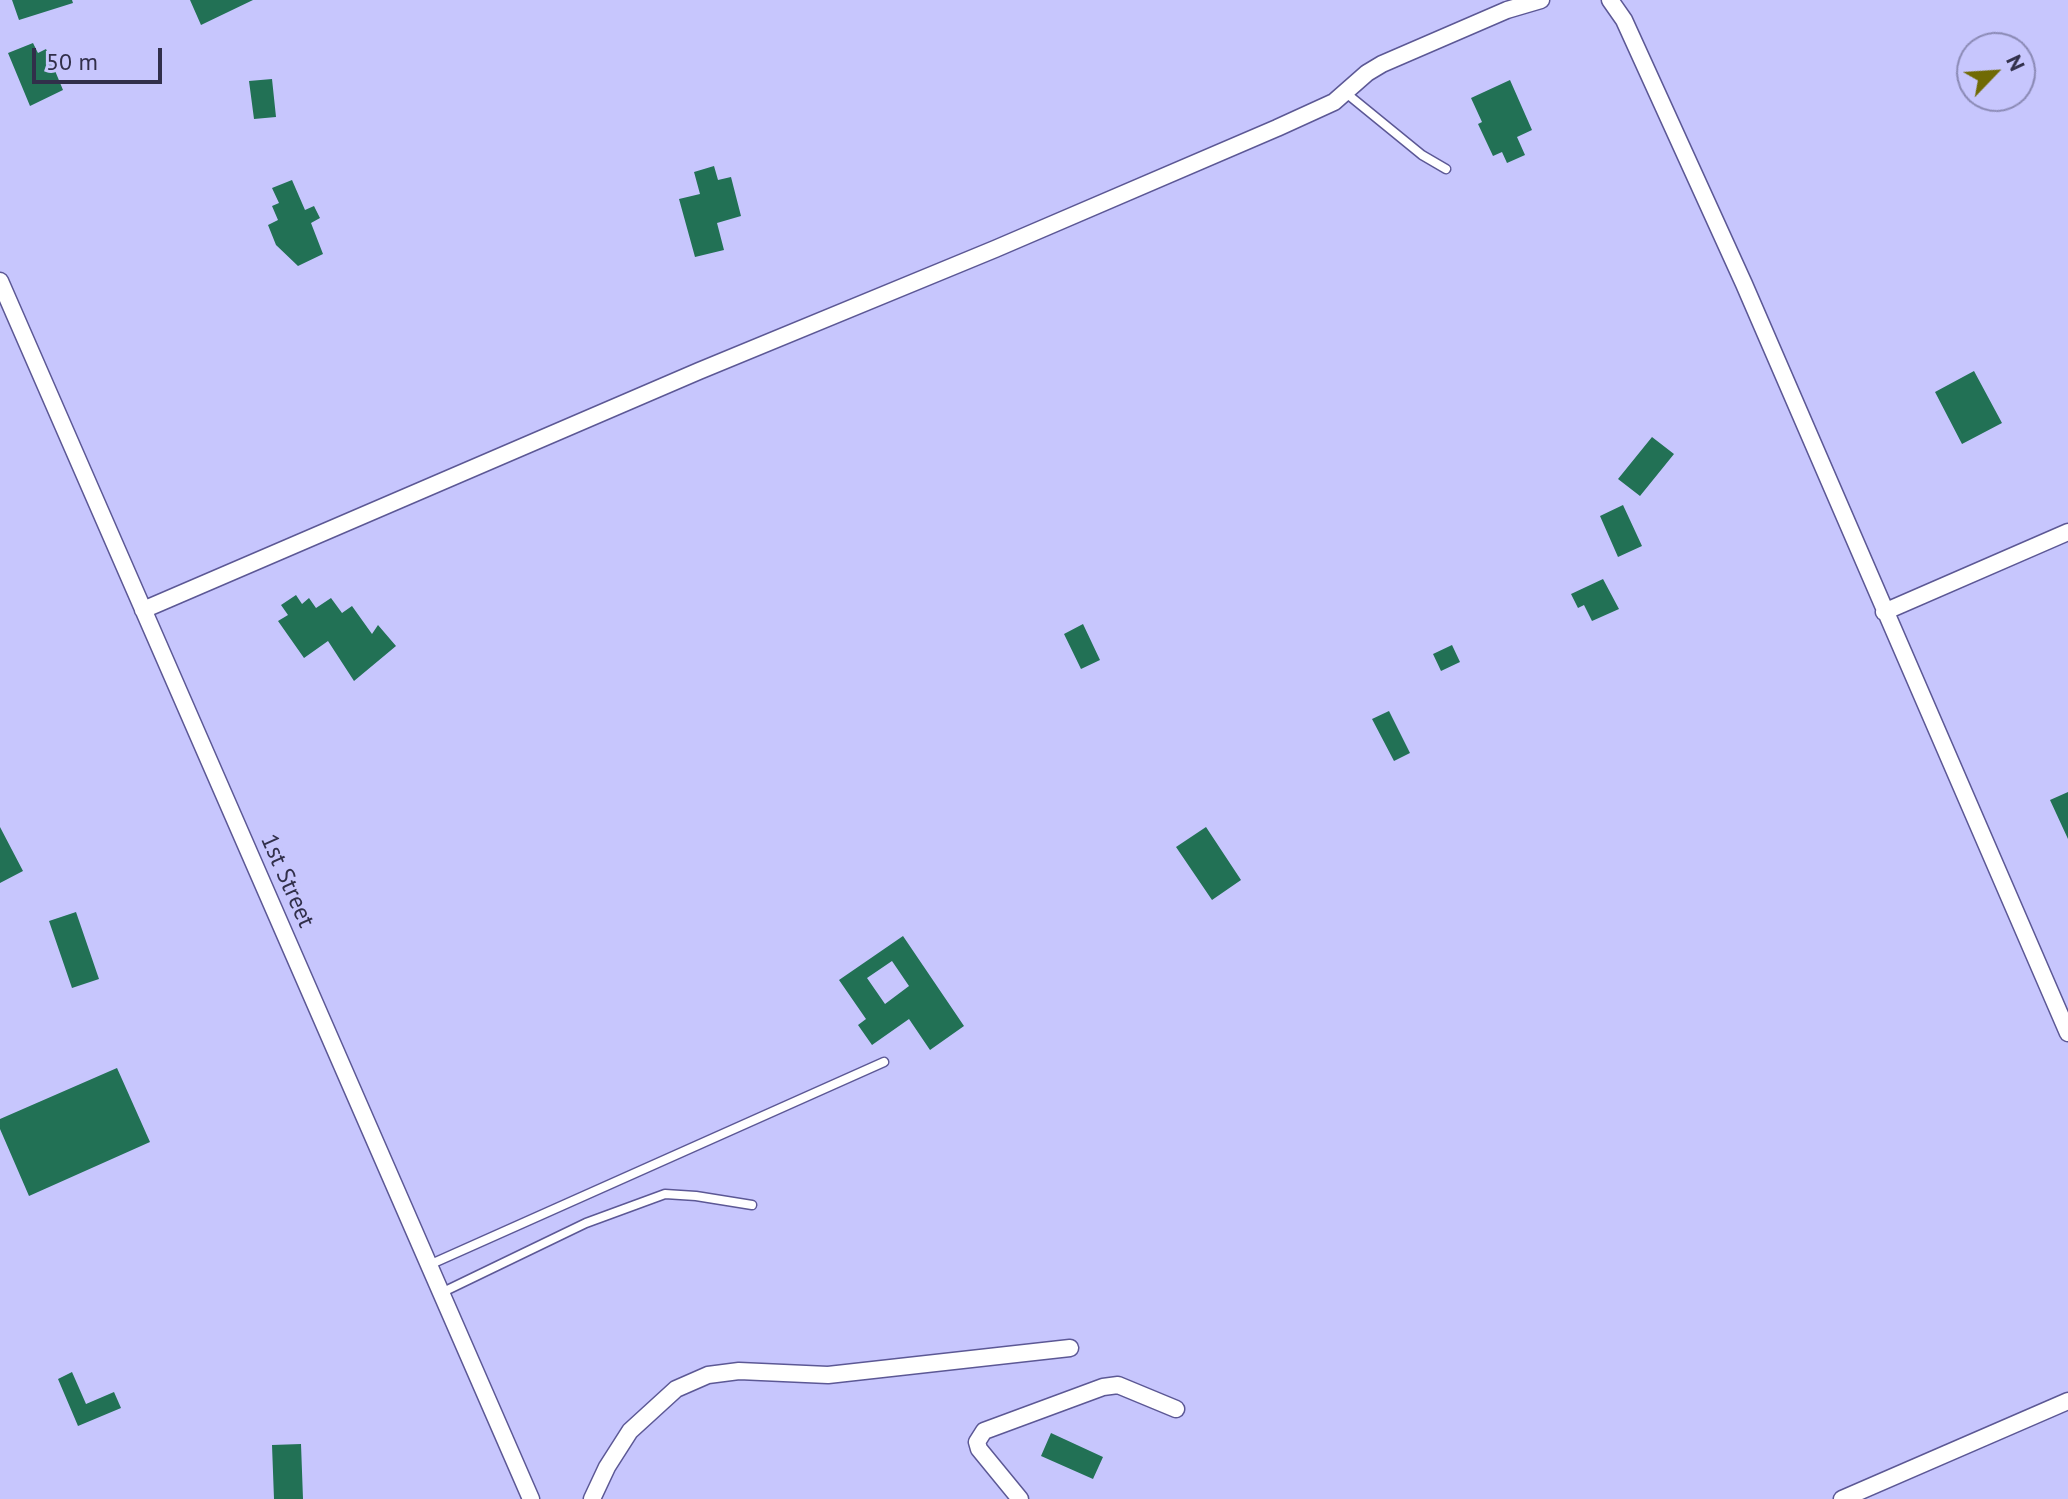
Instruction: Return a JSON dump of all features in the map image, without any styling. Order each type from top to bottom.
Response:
[{"type":"street","points":[[143,610],[684,377],[1277,128],[1334,102],[1382,64],[1507,10],[1541,0]]},
{"type":"street","points":[[1610,0],[1624,20],[1744,284],[2068,1033]]},
{"type":"street","name":"1st Street","points":[[0,281],[531,1499]]},
{"type":"street","points":[[1884,612],[2068,532]]},
{"type":"street","points":[[592,1499],[607,1467],[630,1431],[676,1389],[708,1375],[739,1371],[828,1375],[1070,1348]]},
{"type":"street","points":[[1020,1499],[979,1449],[979,1436],[984,1431],[1103,1387],[1118,1385],[1176,1409]]},
{"type":"street","points":[[1842,1499],[2068,1401]]},
{"type":"lane","points":[[1346,93],[1422,155],[1446,169]]},
{"type":"lane","points":[[428,1265],[884,1062]]},
{"type":"lane","points":[[441,1293],[586,1223],[665,1194],[752,1205]]},
{"type":"building","points":[[12,0],[72,0],[73,3],[19,20]]},
{"type":"building","points":[[190,0],[253,0],[201,25]]},
{"type":"building","points":[[33,43],[38,53],[46,49],[63,90],[30,106],[8,53]]},
{"type":"building","points":[[272,79],[276,117],[254,119],[249,81]]},
{"type":"building","points":[[1510,80],[1532,130],[1517,137],[1525,155],[1507,163],[1502,152],[1493,156],[1478,124],[1482,122],[1471,98]]},
{"type":"building","points":[[714,166],[718,180],[731,177],[741,216],[717,223],[724,250],[695,257],[679,199],[700,194],[694,172]]},
{"type":"building","points":[[292,180],[305,210],[314,206],[320,218],[311,223],[323,254],[298,266],[276,245],[268,225],[278,220],[272,206],[279,203],[272,188]]},
{"type":"building","points":[[1974,371],[2002,423],[1962,444],[1935,392]]},
{"type":"building","points":[[1652,437],[1674,454],[1640,496],[1618,479]]},
{"type":"building","points":[[1623,505],[1642,546],[1618,557],[1600,516]]},
{"type":"building","points":[[1603,579],[1619,609],[1592,621],[1584,605],[1578,608],[1571,594]]},
{"type":"building","points":[[296,595],[302,604],[309,598],[316,608],[331,598],[342,613],[352,606],[372,634],[378,625],[396,646],[354,681],[328,641],[304,658],[278,621],[288,615],[281,605]]},
{"type":"building","points":[[1083,624],[1100,660],[1081,669],[1064,634]]},
{"type":"building","points":[[1452,645],[1460,662],[1441,671],[1433,654]]},
{"type":"building","points":[[1389,711],[1410,753],[1394,761],[1372,719]]},
{"type":"building","points":[[2068,792],[2068,839],[2050,800]]},
{"type":"building","points":[[0,827],[23,871],[0,883]]},
{"type":"building","points":[[1206,827],[1241,880],[1212,900],[1176,847]]},
{"type":"building","points":[[76,912],[99,979],[72,988],[49,921]]},
{"type":"building","points":[[903,936],[964,1026],[930,1050],[909,1019],[872,1045],[858,1025],[866,1019],[839,980]],"holes":[[[892,961],[909,986],[885,1004],[867,978]]]},
{"type":"building","points":[[117,1068],[150,1142],[29,1196],[0,1129],[0,1119]]},
{"type":"building","points":[[72,1372],[86,1404],[114,1392],[121,1408],[78,1426],[58,1379]]},
{"type":"building","points":[[1051,1433],[1103,1457],[1093,1479],[1041,1456]]},
{"type":"building","points":[[301,1444],[303,1499],[274,1499],[272,1445]]}]
